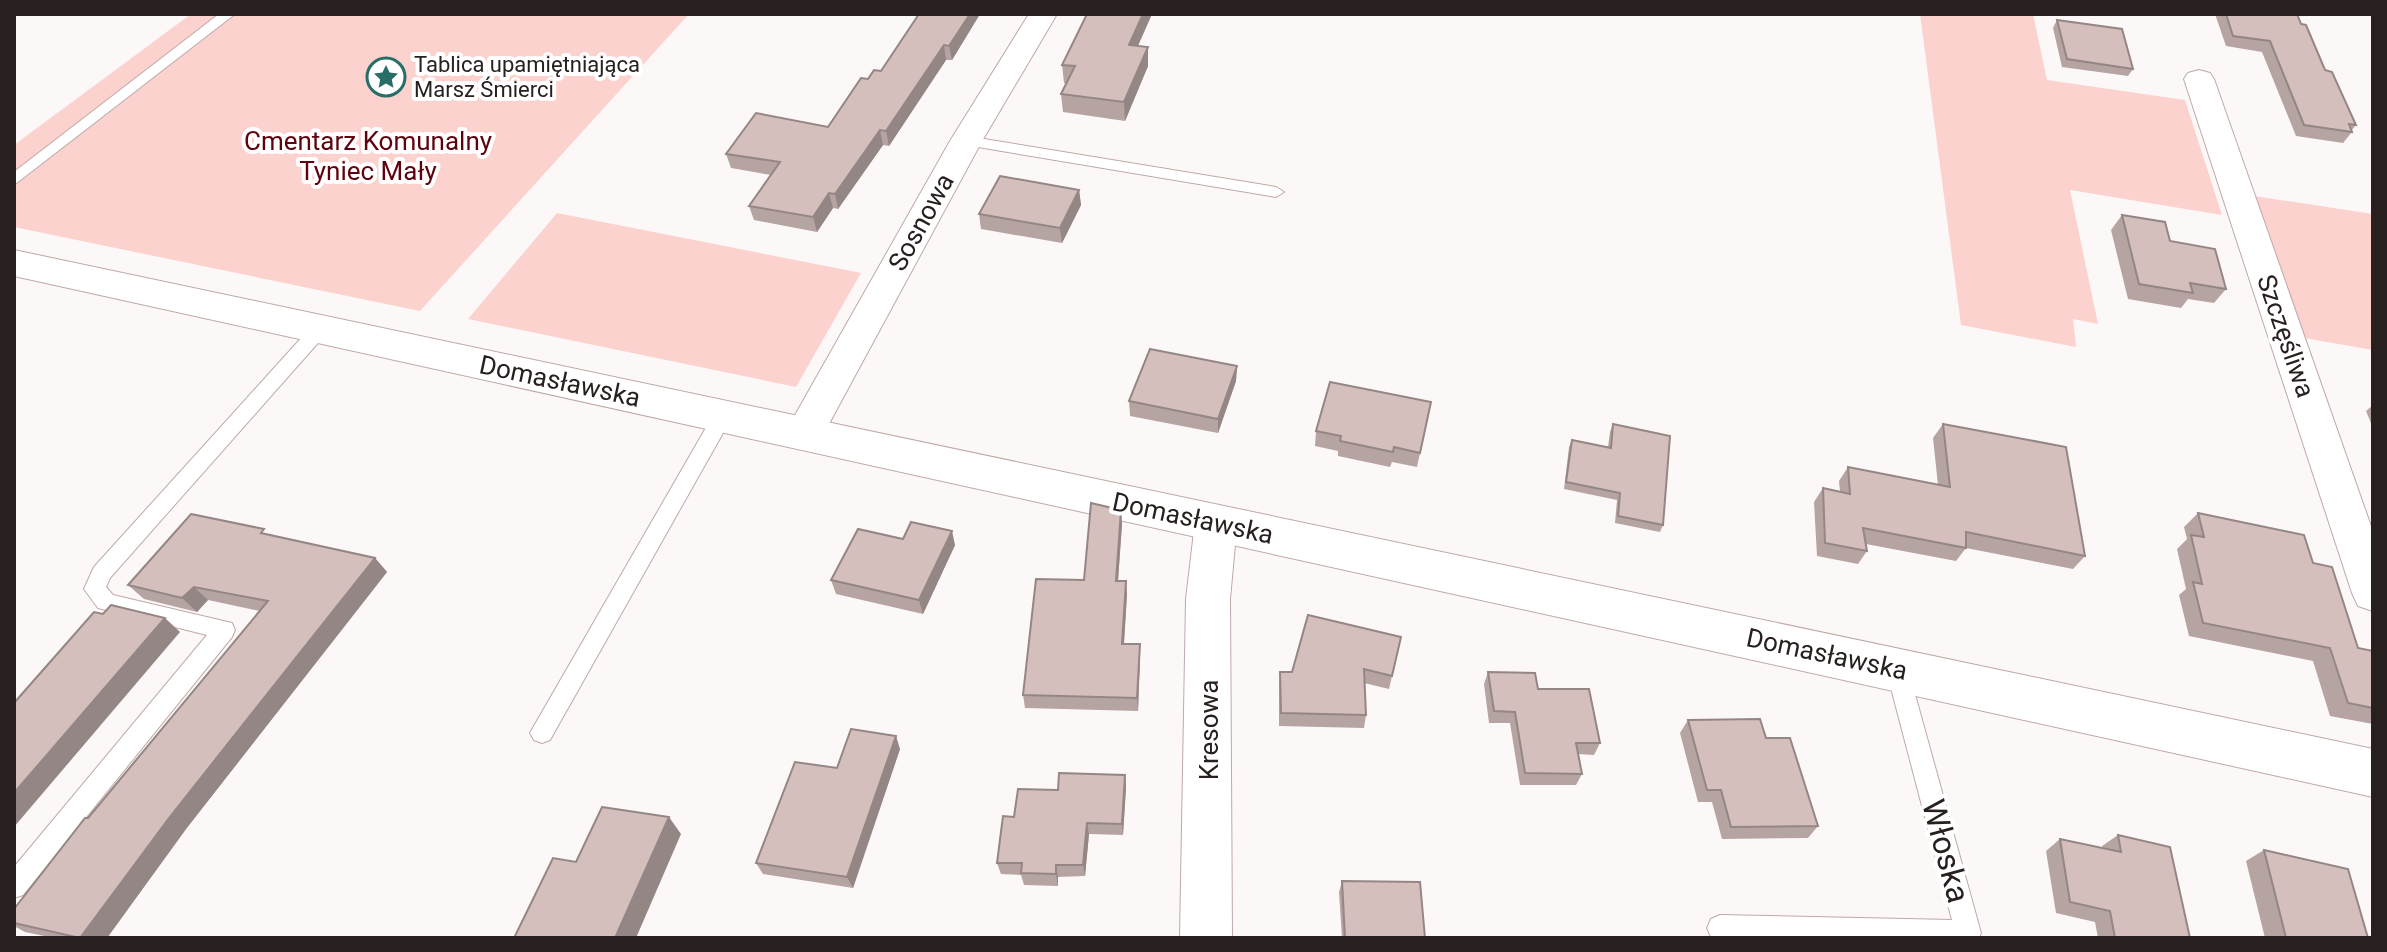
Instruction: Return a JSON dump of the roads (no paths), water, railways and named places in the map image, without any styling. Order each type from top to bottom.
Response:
[{"type":"street","name":"Sosnowa","points":[[804,434],[966,141],[1043,14]]},
{"type":"street","name":"Szczęśliwa","points":[[2199,79],[2373,593]]},
{"type":"street","name":"Domasławska","points":[[14,263],[2373,773]]},
{"type":"street","name":"Kresowa","points":[[1206,938],[1208,599],[1216,523]]},
{"type":"lane","points":[[14,180],[228,14]]},
{"type":"lane","points":[[966,141],[1276,192]]},
{"type":"lane","points":[[14,886],[224,630],[106,602],[95,589],[101,573],[319,330]]},
{"type":"lane","points":[[542,733],[722,417]]},
{"type":"lane","name":"Włoska","points":[[1720,928],[1968,933],[1897,669]]},
{"type":"place","name":"Tablica upamiętniająca Marsz Śmierci","points":[[386,77]]},
{"type":"park label","name":"Cmentarz Komunalny Tyniec Mały","points":[[368,156]]}]
